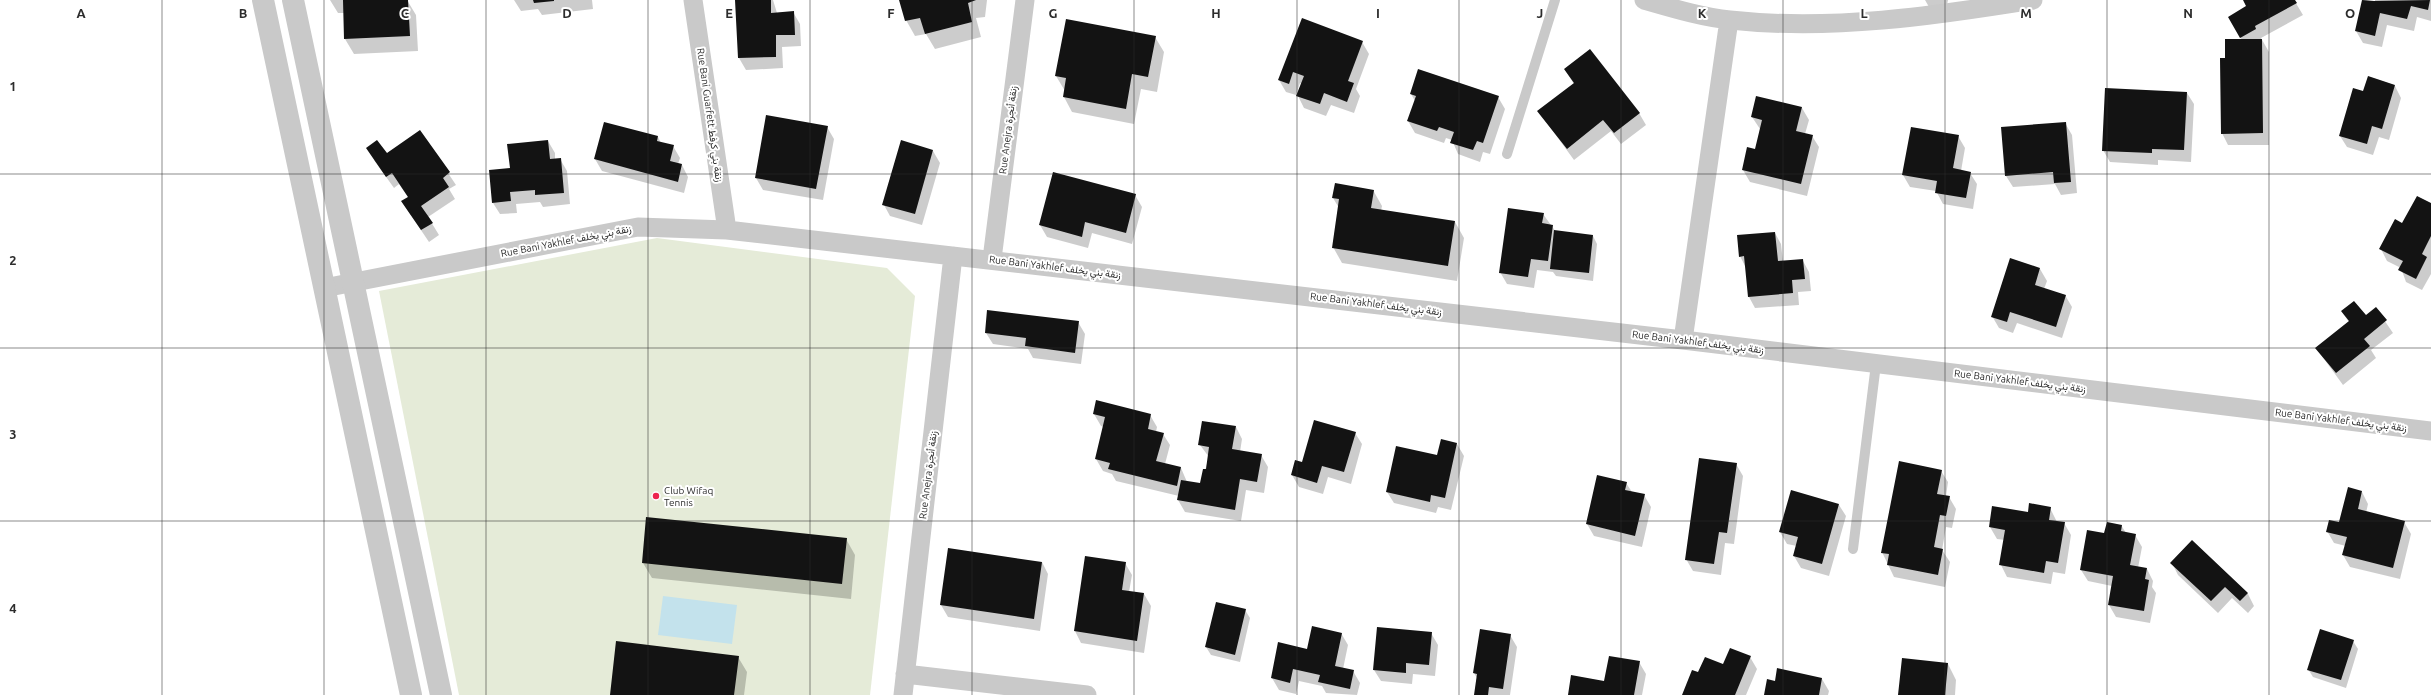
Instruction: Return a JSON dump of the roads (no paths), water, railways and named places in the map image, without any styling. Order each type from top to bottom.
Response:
[{"type":"street","points":[[263,0],[411,695]]},
{"type":"street","points":[[293,0],[441,695]]},
{"type":"street","name":"Rue Bani Guarfett زنقة بني كرفط","points":[[693,0],[727,230]]},
{"type":"street","name":"Rue Anejra زنقة أنجرة","points":[[992,259],[1025,0]]},
{"type":"street","points":[[1644,0],[1728,20],[1772,23],[1880,19],[1944,14],[2033,0]]},
{"type":"street","points":[[1683,340],[1728,20]]},
{"type":"street","name":"Rue Bani Yakhlef زنقة بني يخلف","points":[[324,288],[638,228],[727,230],[953,256],[992,259],[1683,340],[2431,431]]},
{"type":"street","name":"Rue Anejra زنقة أنجرة","points":[[903,695],[953,256]]},
{"type":"street","points":[[905,674],[1087,695]]},
{"type":"lane","points":[[1507,154],[1555,0]]},
{"type":"lane","points":[[1854,549],[1876,364]]},
{"type":"water","points":[[663,596],[737,605],[732,644],[658,635]]},
{"type":"place","name":"Club Wifaq Tennis","points":[[656,496]]}]
